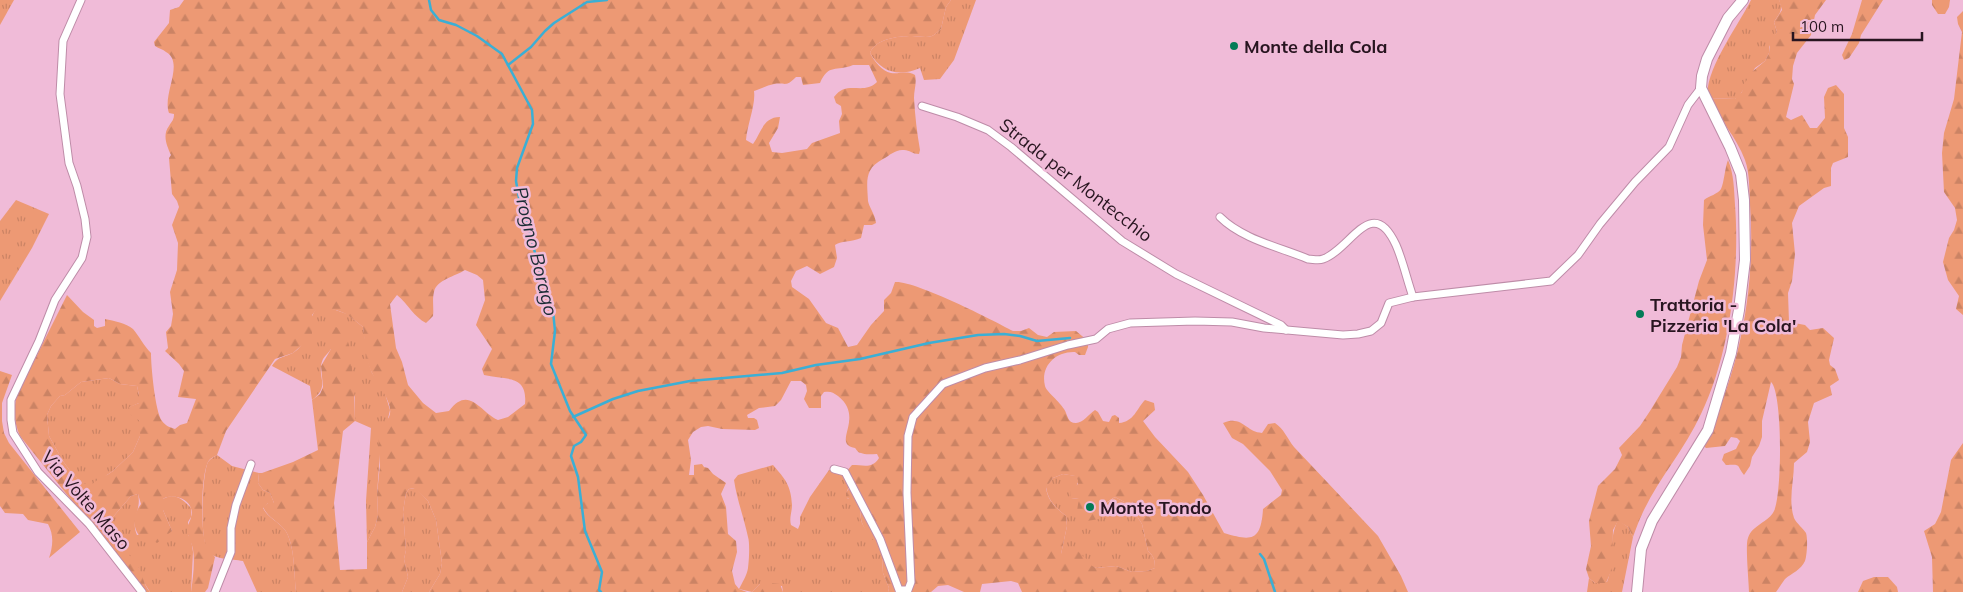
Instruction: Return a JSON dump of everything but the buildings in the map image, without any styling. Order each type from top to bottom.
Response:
[{"type":"street","name":"Via Volte Maso","points":[[81,0],[63,41],[60,94],[69,163],[77,186],[85,219],[87,237],[82,258],[55,300],[39,341],[11,400],[11,420],[13,433],[38,472],[89,524],[142,592]]},
{"type":"street","name":"Strada per Montecchio","points":[[834,469],[845,472],[880,539],[899,590],[908,590],[910,582],[907,493],[908,436],[913,417],[943,384],[985,368],[1096,339],[1108,329],[1130,322],[1232,322],[1286,330],[1343,335],[1358,334],[1371,330],[1381,323],[1389,303],[1413,297],[1551,281],[1578,255],[1600,224],[1635,182],[1669,147],[1688,105],[1701,88],[1707,58],[1728,18],[1743,0]]},
{"type":"street","points":[[1637,592],[1641,549],[1652,521],[1708,430],[1731,353],[1739,310],[1745,260],[1744,200],[1741,174],[1701,88]]},
{"type":"street","name":"Strada per Montecchio","points":[[922,106],[957,117],[988,130],[1011,146],[1122,241],[1176,274],[1281,325],[1286,330]]},
{"type":"street","points":[[1220,217],[1230,227],[1252,237],[1308,259],[1318,260],[1333,253],[1369,223],[1377,223],[1387,230],[1396,246],[1413,297]]},
{"type":"street","points":[[215,592],[231,552],[230,528],[251,464]]},
{"type":"green space","points":[[0,0],[14,0],[0,25]]},
{"type":"green space","points":[[184,0],[951,0],[946,7],[941,29],[934,35],[888,39],[877,44],[870,53],[879,65],[888,72],[903,72],[915,75],[914,98],[919,154],[898,150],[872,167],[867,182],[868,201],[876,223],[864,225],[861,238],[835,245],[837,258],[834,267],[820,274],[807,266],[796,271],[791,281],[792,287],[809,299],[826,323],[838,328],[848,347],[857,345],[884,311],[884,300],[891,293],[895,282],[919,287],[972,310],[1013,331],[1029,328],[1038,335],[1047,337],[1054,332],[1076,331],[1088,341],[1085,355],[1068,352],[1056,357],[1047,366],[1044,379],[1046,388],[1062,406],[1069,420],[1073,423],[1079,423],[1095,410],[1103,421],[1109,422],[1112,416],[1115,415],[1119,418],[1119,423],[1124,422],[1132,417],[1145,400],[1154,403],[1155,410],[1143,421],[1155,437],[1188,472],[1224,533],[1248,538],[1253,536],[1260,528],[1263,509],[1281,495],[1282,490],[1270,471],[1243,444],[1232,438],[1223,423],[1230,421],[1240,422],[1256,432],[1262,433],[1268,424],[1275,423],[1294,447],[1378,536],[1408,592],[1022,592],[1018,583],[1011,581],[982,584],[980,592],[964,592],[948,585],[938,586],[931,592],[888,592],[889,588],[883,573],[881,541],[872,540],[862,521],[860,511],[863,500],[853,494],[851,500],[846,497],[846,493],[851,485],[845,473],[852,465],[871,465],[879,458],[877,454],[860,453],[848,445],[846,437],[849,425],[848,411],[845,403],[838,396],[831,392],[824,392],[821,396],[821,408],[809,408],[804,399],[807,391],[806,385],[801,381],[791,381],[781,400],[775,406],[759,408],[747,415],[748,418],[757,420],[759,428],[755,430],[701,427],[693,432],[688,440],[691,460],[689,475],[694,475],[694,465],[702,464],[726,483],[721,494],[726,507],[728,534],[736,541],[737,552],[732,571],[735,584],[739,589],[747,592],[429,592],[440,574],[442,563],[436,520],[428,501],[414,488],[409,489],[406,493],[403,512],[406,550],[404,559],[408,577],[402,592],[296,592],[291,543],[285,530],[263,507],[268,503],[274,503],[270,493],[263,490],[258,483],[259,473],[293,462],[318,450],[312,400],[320,394],[323,387],[321,366],[331,349],[329,328],[332,325],[346,332],[354,382],[355,421],[343,431],[334,503],[340,570],[367,569],[367,542],[375,527],[378,515],[377,494],[380,465],[378,429],[389,417],[390,412],[388,400],[370,368],[363,327],[341,312],[324,309],[316,310],[312,315],[312,336],[293,353],[275,359],[226,431],[217,455],[208,462],[204,479],[202,518],[207,548],[215,557],[208,588],[205,592],[191,592],[194,560],[187,527],[192,511],[187,502],[178,497],[163,499],[163,510],[172,531],[157,543],[151,539],[143,540],[135,527],[136,513],[141,504],[138,494],[131,496],[113,517],[96,531],[20,436],[15,421],[17,395],[67,295],[83,312],[94,320],[94,326],[97,328],[105,326],[105,319],[133,329],[151,353],[155,399],[162,421],[175,429],[187,423],[196,399],[178,397],[184,371],[165,351],[168,348],[166,332],[171,326],[173,314],[170,292],[177,270],[178,243],[172,225],[179,207],[172,194],[169,158],[171,155],[166,137],[167,129],[174,116],[174,114],[169,113],[168,97],[174,64],[171,57],[165,51],[155,46],[154,42],[169,23],[170,10],[179,7]],"holes":[[[869,65],[877,82],[866,88],[844,89],[834,97],[836,103],[841,106],[840,133],[812,143],[807,149],[782,153],[772,152],[769,143],[778,128],[780,117],[766,123],[753,144],[746,140],[754,102],[754,91],[772,85],[787,84],[796,77],[801,77],[803,85],[820,83],[830,70]],[[465,270],[483,280],[485,300],[476,325],[492,349],[482,369],[484,375],[514,380],[523,388],[525,394],[525,404],[508,417],[498,420],[469,400],[456,403],[449,411],[436,413],[423,403],[408,385],[396,348],[390,304],[397,295],[426,323],[433,316],[434,292],[442,281]],[[109,378],[120,384],[137,386],[139,395],[139,403],[129,407],[131,415],[140,421],[140,436],[133,452],[113,471],[107,475],[100,476],[99,479],[89,486],[73,475],[63,461],[49,436],[47,415],[51,406],[60,396],[65,395],[81,382]],[[1063,474],[1075,476],[1078,484],[1070,490],[1071,499],[1079,498],[1077,511],[1087,521],[1099,519],[1103,506],[1115,497],[1130,505],[1142,524],[1148,551],[1154,559],[1155,568],[1147,571],[1132,572],[1116,566],[1096,568],[1087,563],[1086,559],[1078,551],[1061,554],[1067,526],[1066,516],[1053,504],[1047,493],[1046,488],[1053,478]]]},
{"type":"green space","points":[[951,0],[976,0],[954,60],[940,79],[924,80],[920,68],[905,72],[892,71],[886,69],[875,60],[870,53],[882,41],[900,37],[927,37],[934,35],[941,29],[946,7]]},
{"type":"green space","points":[[1751,0],[1779,0],[1780,12],[1774,22],[1777,32],[1769,47],[1769,53],[1765,61],[1755,68],[1739,97],[1735,99],[1708,98],[1711,75]]},
{"type":"green space","points":[[1779,0],[1826,0],[1815,15],[1811,35],[1797,53],[1793,66],[1792,79],[1794,84],[1786,117],[1791,120],[1802,115],[1810,128],[1817,128],[1825,118],[1824,97],[1828,88],[1836,85],[1844,94],[1844,128],[1848,137],[1848,157],[1833,163],[1831,168],[1831,186],[1824,188],[1799,206],[1792,223],[1795,254],[1792,281],[1788,293],[1789,322],[1805,325],[1810,330],[1823,328],[1834,338],[1829,360],[1839,380],[1830,386],[1832,395],[1814,403],[1808,422],[1810,442],[1807,452],[1794,463],[1791,504],[1794,518],[1806,533],[1805,561],[1799,569],[1785,579],[1776,592],[1749,592],[1748,538],[1753,530],[1772,515],[1777,502],[1780,466],[1778,405],[1771,382],[1762,421],[1762,437],[1752,457],[1750,466],[1744,475],[1738,466],[1726,465],[1722,460],[1724,454],[1736,449],[1740,441],[1737,438],[1731,437],[1725,446],[1706,448],[1703,445],[1716,417],[1736,359],[1748,298],[1751,236],[1749,182],[1745,160],[1737,143],[1708,98],[1735,99],[1742,92],[1747,76],[1765,61],[1769,53],[1770,42],[1777,32],[1774,22],[1782,10]]},
{"type":"green space","points":[[1862,0],[1883,0],[1861,35],[1859,43],[1849,58],[1844,60],[1842,55],[1852,34]]},
{"type":"green space","points":[[1932,0],[1950,0],[1945,14],[1938,14],[1932,5]]},
{"type":"green space","points":[[1963,11],[1963,315],[1956,309],[1959,296],[1948,280],[1943,262],[1949,238],[1957,220],[1955,208],[1944,192],[1942,153],[1944,133],[1954,99],[1962,32],[1957,17]]},
{"type":"green space","points":[[1728,160],[1734,187],[1736,257],[1731,311],[1719,365],[1711,390],[1695,427],[1649,499],[1633,537],[1628,527],[1618,521],[1613,530],[1612,569],[1606,583],[1595,583],[1589,578],[1586,569],[1591,546],[1589,521],[1598,486],[1615,469],[1622,455],[1619,448],[1640,426],[1677,367],[1681,357],[1682,345],[1699,281],[1707,260],[1703,225],[1704,200],[1721,189]]},
{"type":"green space","points":[[16,200],[49,214],[32,248],[0,301],[0,221]]},
{"type":"green space","points":[[330,308],[347,314],[363,327],[369,364],[372,373],[384,390],[390,410],[380,454],[377,494],[378,515],[375,527],[367,542],[366,501],[371,428],[355,421],[355,397],[331,349],[321,365],[321,390],[312,400],[310,386],[272,366],[278,360],[298,349],[306,336],[316,309]]},
{"type":"green space","points":[[0,371],[12,375],[2,403],[4,433],[9,443],[80,532],[49,558],[52,541],[48,524],[28,520],[23,514],[5,513],[0,506]]},
{"type":"green space","points":[[109,378],[120,384],[137,386],[139,403],[130,407],[140,421],[140,436],[133,452],[113,471],[89,487],[73,475],[63,461],[49,436],[47,415],[51,406],[60,396],[65,395],[81,382]]},
{"type":"green space","points":[[1963,443],[1963,592],[1933,592],[1932,557],[1924,531],[1935,524],[1941,512],[1951,460]]},
{"type":"green space","points":[[217,455],[232,466],[259,473],[258,483],[263,490],[270,493],[274,503],[268,503],[263,508],[285,530],[291,543],[296,592],[257,592],[243,561],[214,556],[207,550],[203,533],[204,479],[208,462]]},
{"type":"green space","points":[[773,465],[789,487],[792,505],[791,525],[798,529],[800,517],[810,497],[829,470],[835,467],[845,473],[851,485],[847,492],[848,499],[853,494],[863,500],[860,513],[863,524],[870,533],[881,541],[883,573],[889,588],[888,592],[783,592],[782,586],[760,584],[752,592],[739,589],[747,571],[749,543],[734,480],[738,475]]},
{"type":"green space","points":[[1063,474],[1076,476],[1079,480],[1071,499],[1079,498],[1099,510],[1115,497],[1130,505],[1142,524],[1148,551],[1154,559],[1155,568],[1147,571],[1132,572],[1116,566],[1096,568],[1061,554],[1067,526],[1066,516],[1053,504],[1046,487],[1053,478]]},
{"type":"green space","points":[[415,488],[428,501],[436,520],[442,563],[440,574],[429,592],[402,592],[408,577],[404,559],[406,550],[403,512],[406,493],[409,489]]},
{"type":"green space","points":[[138,494],[139,505],[135,519],[137,535],[172,531],[163,510],[163,499],[167,497],[175,496],[191,508],[188,535],[191,539],[193,552],[191,592],[150,592],[140,576],[139,569],[105,541],[96,531],[113,517],[131,496]]},
{"type":"green space","points":[[1618,520],[1628,527],[1633,537],[1622,592],[1587,592],[1589,578],[1595,583],[1607,582],[1610,574],[1613,536]]},
{"type":"green space","points":[[105,541],[120,547],[132,558],[150,592],[143,592]]},
{"type":"green space","points":[[1874,577],[1888,577],[1897,587],[1898,592],[1858,592],[1863,581]]},
{"type":"green space","points":[[760,584],[780,584],[783,592],[752,592]]},
{"type":"waterway","name":"Progno Borago","points":[[429,0],[431,10],[439,20],[456,25],[477,36],[502,54],[532,110],[533,124],[517,168],[516,181],[541,276],[553,311],[555,331],[551,364],[570,411],[586,435],[581,442],[574,446],[571,456],[578,477],[585,531],[602,572],[599,590],[601,592]]},
{"type":"waterway","points":[[508,65],[531,47],[554,23],[587,2],[607,0]]},
{"type":"waterway","points":[[573,417],[613,399],[638,391],[690,381],[782,373],[978,335],[1004,334],[1037,341],[1070,338]]},
{"type":"waterway","points":[[1260,554],[1264,559],[1275,592]]},
{"type":"place","name":"Monte della Cola","points":[[1234,46]]},
{"type":"place","name":"Trattoria - Pizzeria 'La Cola'","points":[[1640,314]]},
{"type":"place","name":"Monte Tondo","points":[[1090,507]]}]
